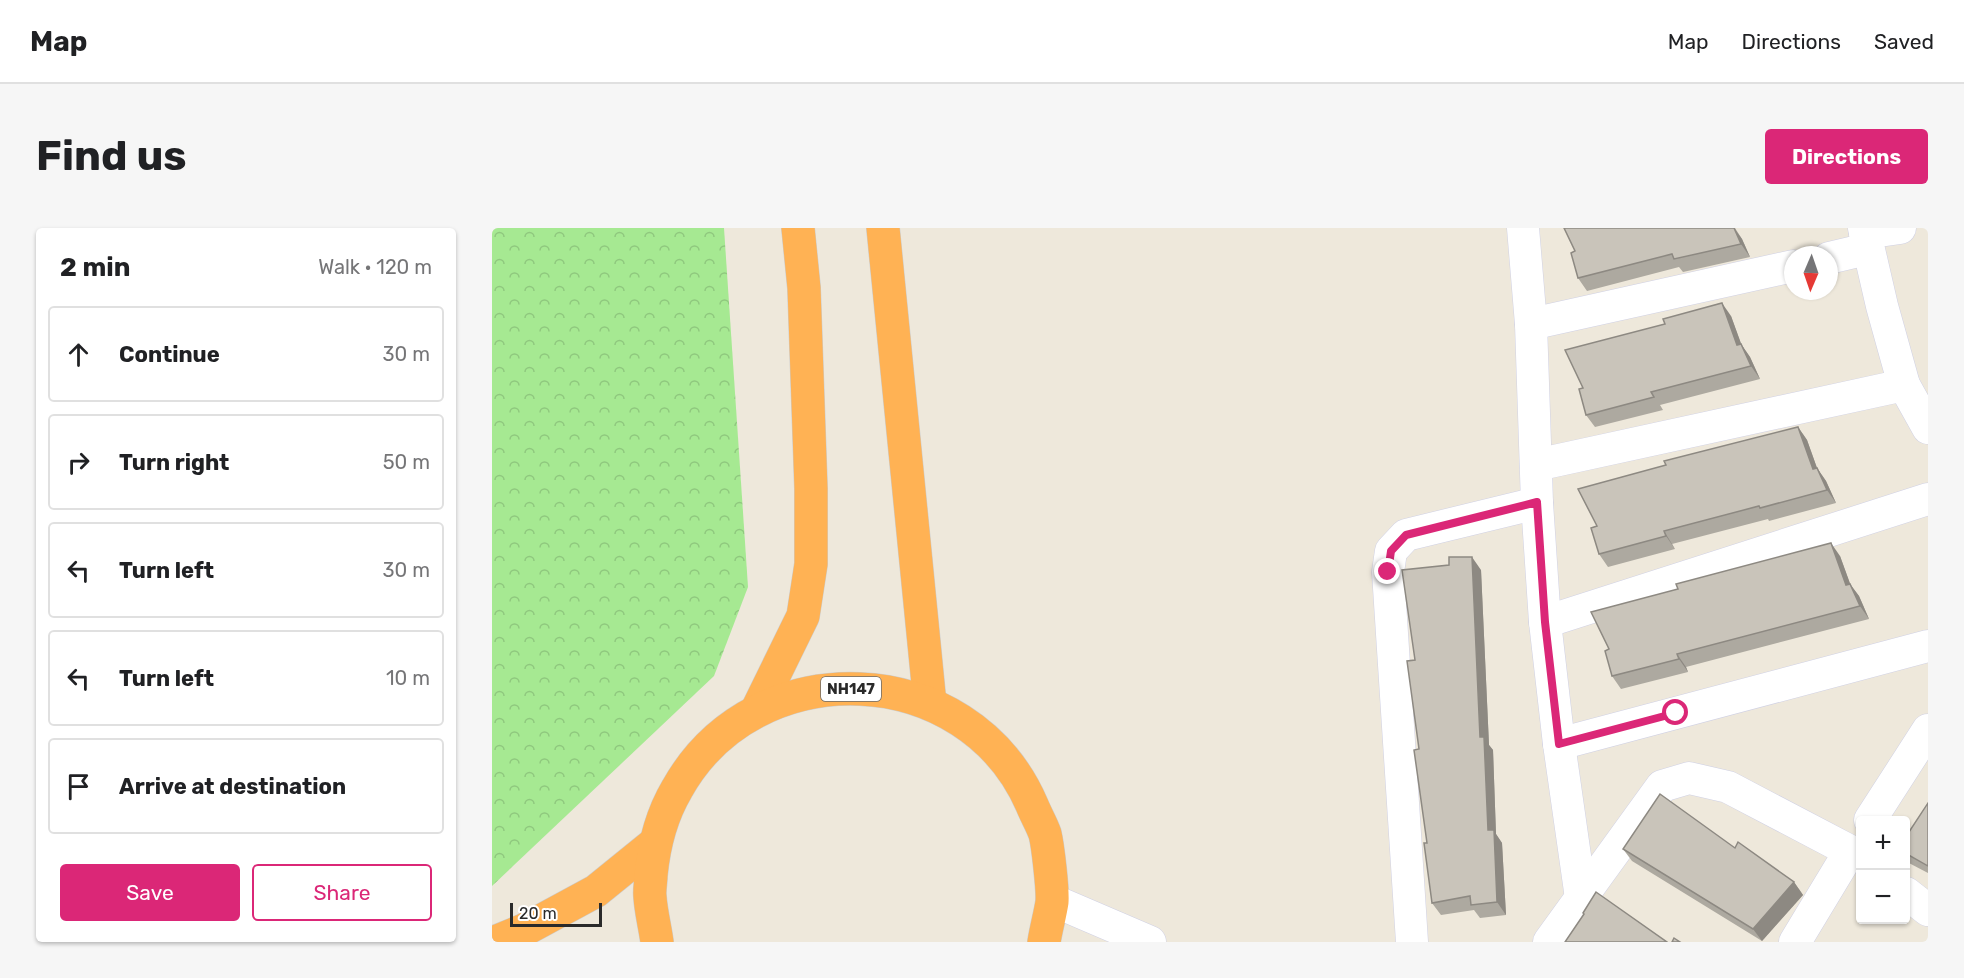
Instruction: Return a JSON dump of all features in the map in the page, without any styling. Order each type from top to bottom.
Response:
[{"type":"highway","name":"NH147","points":[[758,710],[803,616],[811,564],[811,489],[804,288],[798,228]]},
{"type":"highway","points":[[883,228],[930,704]]},
{"type":"highway","name":"NH147","points":[[657,942],[649,896],[654,844],[666,807],[684,775],[713,742],[758,710],[794,696],[830,689],[875,689],[930,704],[966,724],[996,749],[1024,786],[1045,834],[1052,900],[1044,942]]},
{"type":"highway","points":[[495,942],[524,930],[596,891],[654,844]]},
{"type":"street","points":[[1523,228],[1531,324],[1537,502],[1545,622],[1559,744],[1581,898]]},
{"type":"street","points":[[1838,253],[1865,237],[1900,228]]},
{"type":"street","points":[[1865,237],[1904,385],[1928,428]]},
{"type":"street","points":[[1531,324],[1784,268]]},
{"type":"street","points":[[1536,465],[1904,385]]},
{"type":"street","points":[[1545,622],[1928,499]]},
{"type":"street","points":[[1412,942],[1388,572],[1391,551],[1406,535],[1537,502]]},
{"type":"street","points":[[1559,744],[1928,646]]},
{"type":"street","points":[[1873,816],[1925,743]]},
{"type":"street","points":[[1549,942],[1662,786],[1689,778],[1728,787],[1856,849]]},
{"type":"street","points":[[1795,942],[1856,850]]},
{"type":"street","points":[[1910,897],[1928,910]]},
{"type":"street","points":[[1052,900],[1150,942]]},
{"type":"green space","points":[[492,228],[724,228],[748,587],[714,676],[492,886]]},
{"type":"building","points":[[1564,228],[1734,228],[1741,244],[1674,259],[1672,254],[1578,278],[1571,253],[1575,251]]},
{"type":"building","points":[[1722,303],[1737,345],[1741,344],[1751,366],[1651,392],[1654,397],[1586,415],[1579,389],[1583,388],[1565,350],[1665,324],[1663,319]]},
{"type":"building","points":[[1798,427],[1813,469],[1817,468],[1827,490],[1664,531],[1666,536],[1599,554],[1591,528],[1597,526],[1578,489],[1666,465],[1664,461]]},
{"type":"building","points":[[1831,543],[1846,585],[1850,584],[1860,606],[1677,654],[1679,659],[1612,676],[1605,651],[1609,649],[1591,612],[1678,589],[1676,584]]},
{"type":"building","points":[[1449,557],[1472,557],[1480,737],[1484,737],[1488,830],[1494,830],[1497,902],[1471,905],[1470,896],[1432,903],[1424,843],[1427,843],[1414,750],[1419,749],[1407,661],[1415,660],[1402,570],[1449,565]]},
{"type":"building","points":[[1660,794],[1735,848],[1738,842],[1794,882],[1753,929],[1623,849]]},
{"type":"building","points":[[1928,803],[1928,866],[1910,856],[1910,830]]},
{"type":"building","points":[[1596,892],[1667,942],[1565,942]]},
{"type":"route","points":[[1388,572],[1391,551],[1406,535],[1537,502],[1545,622],[1559,744],[1676,713]]}]
